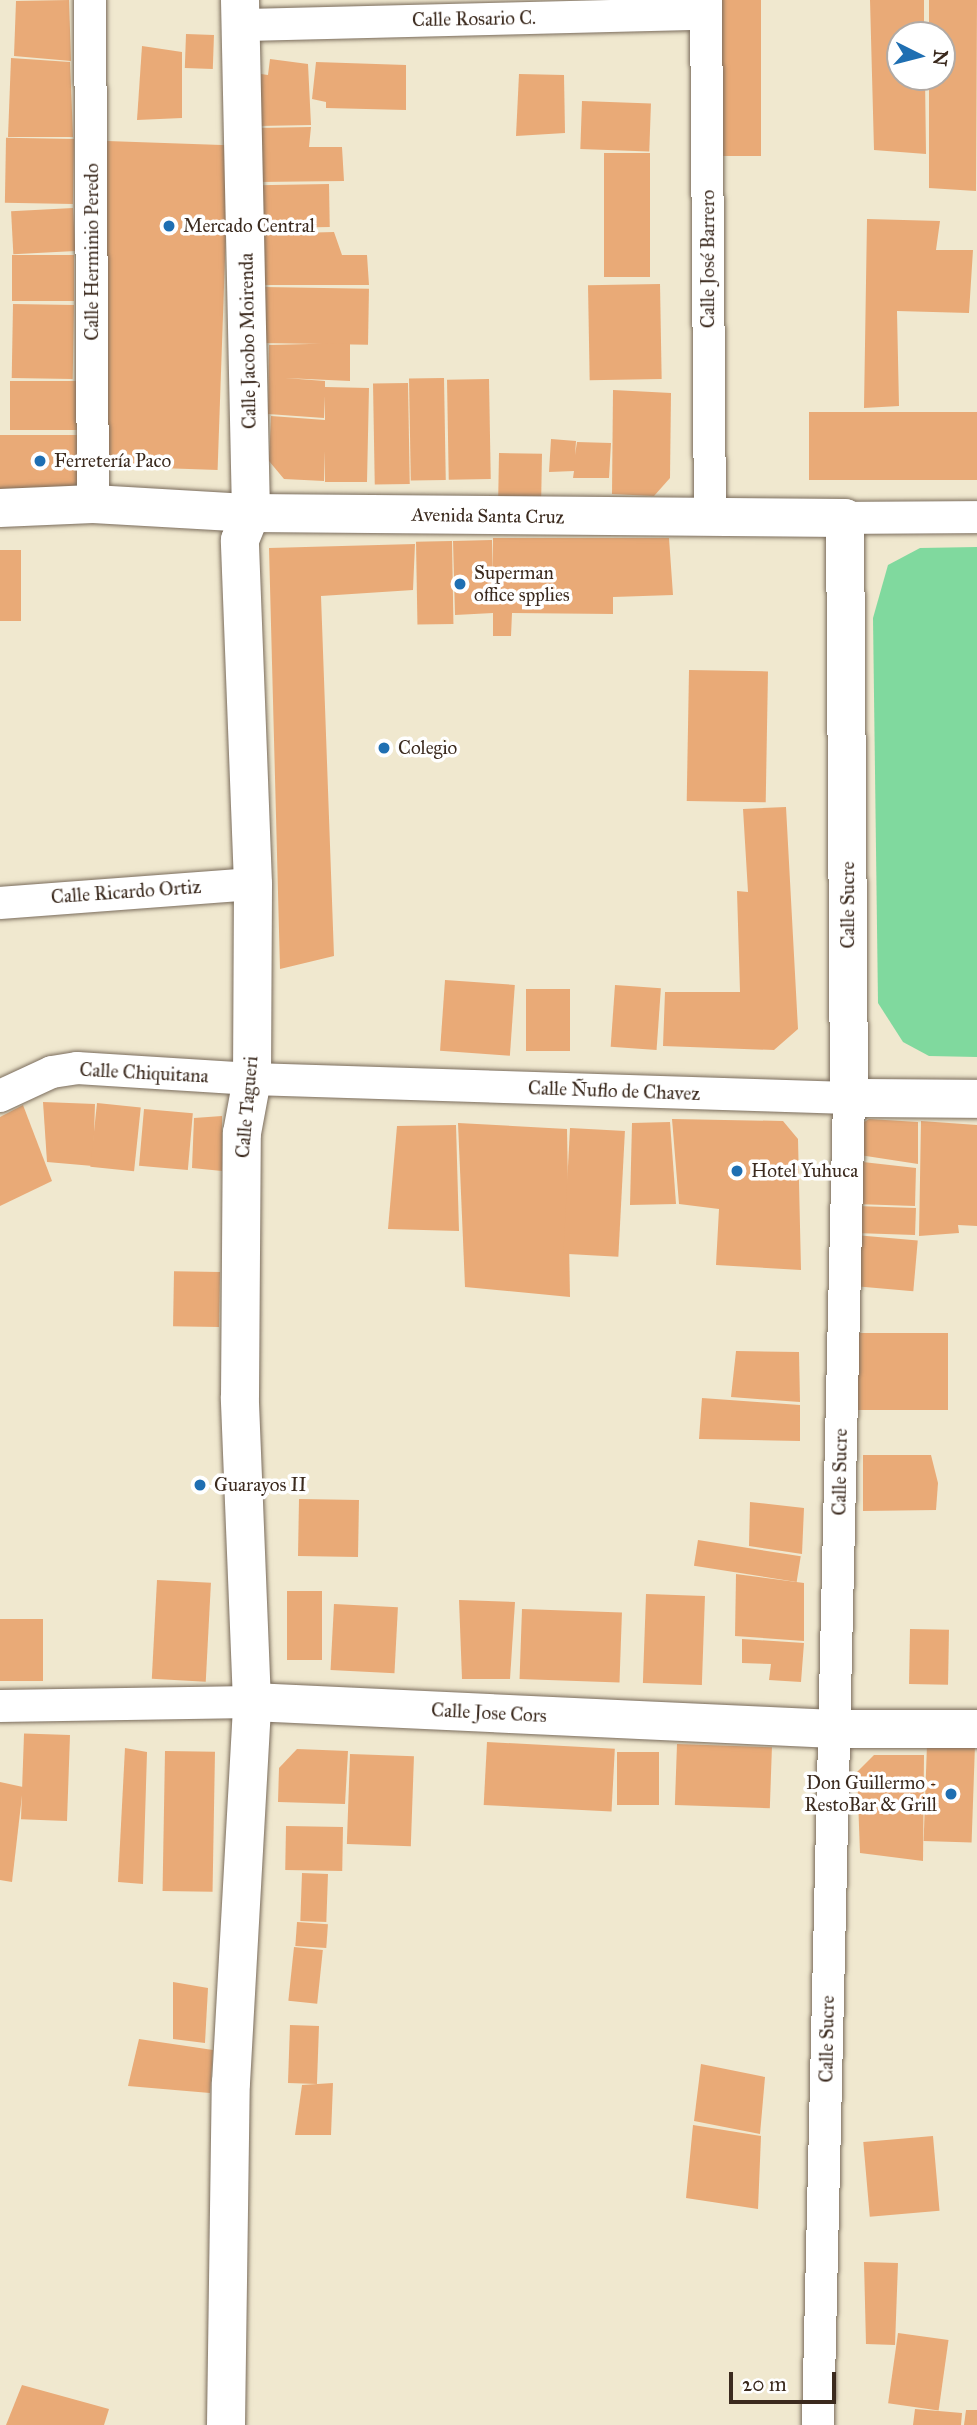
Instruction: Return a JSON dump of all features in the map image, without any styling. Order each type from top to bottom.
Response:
[{"type":"main road","name":"Calle Jacobo Moirenda","points":[[241,12],[251,513]]},
{"type":"main road","name":"Avenida Santa Cruz","points":[[0,508],[93,504],[251,513],[845,518]]},
{"type":"main road","name":"Calle Tagueri","points":[[226,2425],[231,2083],[252,1702],[240,1397],[242,1133],[252,1079],[253,884],[240,540],[251,513]]},
{"type":"main road","name":"Calle Sucre","points":[[845,518],[849,1098]]},
{"type":"main road","name":"Calle Ñuflo de Chavez","points":[[849,1098],[977,1099]]},
{"type":"main road","name":"Calle Jose Cors","points":[[252,1702],[834,1729],[977,1729]]},
{"type":"street","name":"Calle Herminio Peredo","points":[[90,0],[93,504]]},
{"type":"street","name":"Calle Rosario C.","points":[[241,12],[706,7]]},
{"type":"street","name":"Calle José Barrero","points":[[706,7],[710,518]]},
{"type":"street","name":"Avenida Santa Cruz","points":[[845,518],[977,517]]},
{"type":"street","name":"Calle Ricardo Ortiz","points":[[0,903],[253,884]]},
{"type":"street","name":"Calle Chiquitana","points":[[0,1096],[52,1072],[77,1068],[252,1079]]},
{"type":"street","name":"Calle Ñuflo de Chavez","points":[[252,1079],[849,1098]]},
{"type":"street","name":"Calle Sucre","points":[[818,2425],[849,1098]]},
{"type":"street","name":"Calle Jose Cors","points":[[0,1706],[252,1702]]},
{"type":"green space","points":[[977,547],[977,1057],[929,1056],[903,1042],[878,1003],[873,618],[888,565],[920,548]]},
{"type":"building","points":[[69,0],[71,61],[14,56],[16,1]]},
{"type":"building","points":[[709,0],[761,0],[761,156],[709,156]]},
{"type":"building","points":[[870,0],[924,0],[924,21],[886,21],[886,91],[925,91],[926,154],[874,150]]},
{"type":"building","points":[[929,0],[977,0],[976,191],[929,188],[929,91],[956,91],[956,21],[929,21]]},
{"type":"building","points":[[186,34],[214,35],[213,69],[185,68]]},
{"type":"building","points":[[142,46],[182,52],[182,118],[137,120]]},
{"type":"building","points":[[11,58],[70,62],[73,137],[8,137]]},
{"type":"building","points":[[270,59],[308,64],[311,125],[258,126],[261,74],[268,75]]},
{"type":"building","points":[[316,62],[406,65],[406,110],[326,108],[326,102],[312,99]]},
{"type":"building","points":[[519,74],[564,75],[565,133],[516,136]]},
{"type":"building","points":[[582,101],[651,103],[649,151],[580,149]]},
{"type":"building","points":[[311,127],[309,147],[342,147],[344,181],[257,182],[258,128]]},
{"type":"building","points":[[6,138],[74,139],[73,204],[5,203]]},
{"type":"building","name":"Mercado Central","points":[[107,141],[229,145],[218,470],[96,466]]},
{"type":"building","points":[[604,153],[650,153],[650,277],[604,277]]},
{"type":"building","points":[[329,184],[330,227],[259,228],[258,185]]},
{"type":"building","points":[[73,208],[75,251],[13,254],[11,211]]},
{"type":"building","points":[[867,219],[940,221],[936,250],[973,250],[969,313],[897,311],[899,406],[864,408]]},
{"type":"building","points":[[334,232],[342,255],[367,255],[369,285],[262,285],[261,234]]},
{"type":"building","points":[[12,255],[74,255],[74,301],[12,301]]},
{"type":"building","points":[[660,284],[662,379],[590,380],[588,285]]},
{"type":"building","points":[[263,287],[369,289],[368,345],[262,343]]},
{"type":"building","points":[[13,304],[74,305],[73,379],[12,378]]},
{"type":"building","points":[[350,343],[350,381],[285,378],[325,381],[325,387],[369,388],[367,482],[325,482],[325,451],[324,481],[284,479],[269,461],[271,416],[325,420],[325,396],[324,418],[268,414],[269,345]]},
{"type":"building","points":[[444,378],[446,480],[411,481],[409,379]]},
{"type":"building","points":[[489,379],[491,479],[449,480],[447,380]]},
{"type":"building","points":[[10,381],[77,381],[77,430],[10,430]]},
{"type":"building","points":[[408,383],[410,484],[375,485],[373,384]]},
{"type":"building","points":[[613,390],[671,393],[670,478],[654,496],[612,494]]},
{"type":"building","points":[[809,412],[977,412],[977,480],[809,480]]},
{"type":"building","name":"Ferretería Paco","points":[[0,435],[81,435],[81,490],[0,490]]},
{"type":"building","points":[[551,439],[576,441],[575,455],[577,442],[611,443],[609,478],[573,478],[574,471],[549,472]]},
{"type":"building","points":[[499,453],[542,454],[541,499],[498,498]]},
{"type":"building","points":[[493,538],[669,538],[673,595],[613,597],[613,614],[512,613],[511,636],[493,636],[493,613],[455,615],[453,541],[492,540],[493,576]]},
{"type":"building","points":[[452,541],[453,624],[417,625],[416,542]]},
{"type":"building","points":[[415,544],[413,590],[321,596],[334,956],[280,969],[269,548]]},
{"type":"building","points":[[0,550],[21,550],[21,621],[0,621]]},
{"type":"building","points":[[689,670],[768,671],[766,802],[687,801]]},
{"type":"building","points":[[786,807],[798,1029],[774,1050],[663,1046],[665,992],[740,992],[737,891],[748,892],[743,809]]},
{"type":"building","points":[[445,980],[515,985],[510,1056],[440,1051]]},
{"type":"building","points":[[615,985],[661,988],[657,1050],[611,1047]]},
{"type":"building","points":[[526,989],[570,989],[570,1051],[526,1051]]},
{"type":"building","points":[[43,1102],[95,1104],[93,1166],[47,1162]]},
{"type":"building","points":[[97,1103],[141,1108],[134,1171],[90,1167]]},
{"type":"building","points":[[23,1105],[52,1181],[0,1206],[0,1117]]},
{"type":"building","points":[[144,1109],[193,1113],[188,1170],[139,1166]]},
{"type":"building","points":[[222,1116],[222,1171],[192,1168],[194,1118]]},
{"type":"building","name":"Hotel Yuhuca","points":[[672,1119],[783,1121],[798,1139],[801,1270],[716,1265],[719,1209],[679,1204]]},
{"type":"building","points":[[869,1119],[918,1122],[918,1164],[853,1154],[855,1128]]},
{"type":"building","points":[[921,1121],[977,1125],[977,1226],[958,1225],[959,1233],[919,1236]]},
{"type":"building","points":[[670,1122],[676,1204],[630,1205],[632,1123]]},
{"type":"building","points":[[458,1123],[567,1129],[570,1297],[465,1287]]},
{"type":"building","points":[[456,1125],[459,1231],[388,1229],[397,1126]]},
{"type":"building","points":[[570,1128],[625,1131],[618,1257],[563,1254]]},
{"type":"building","points":[[854,1161],[916,1168],[915,1206],[855,1204]]},
{"type":"building","points":[[856,1206],[916,1208],[915,1235],[855,1233]]},
{"type":"building","points":[[855,1235],[918,1240],[913,1291],[851,1286]]},
{"type":"building","points":[[174,1271],[220,1272],[219,1327],[173,1326]]},
{"type":"building","points":[[858,1333],[948,1333],[948,1410],[858,1410]]},
{"type":"building","points":[[736,1351],[799,1352],[800,1402],[731,1397]]},
{"type":"building","points":[[702,1398],[800,1405],[800,1441],[699,1439]]},
{"type":"building","points":[[863,1455],[931,1455],[938,1483],[936,1510],[863,1511]]},
{"type":"building","points":[[299,1499],[359,1500],[358,1557],[298,1556]]},
{"type":"building","points":[[750,1502],[804,1508],[802,1554],[749,1546]]},
{"type":"building","points":[[698,1540],[801,1556],[797,1582],[694,1566]]},
{"type":"building","points":[[736,1574],[804,1583],[804,1641],[735,1636]]},
{"type":"building","points":[[157,1580],[211,1583],[206,1682],[152,1679]]},
{"type":"building","points":[[287,1591],[322,1591],[322,1660],[287,1660]]},
{"type":"building","points":[[646,1594],[705,1596],[702,1685],[643,1683]]},
{"type":"building","points":[[459,1600],[515,1602],[510,1679],[462,1679]]},
{"type":"building","points":[[334,1604],[398,1607],[394,1673],[331,1670]]},
{"type":"building","points":[[522,1609],[622,1612],[619,1682],[520,1679]]},
{"type":"building","points":[[0,1619],[43,1619],[43,1681],[0,1681]]},
{"type":"building","points":[[910,1629],[949,1630],[948,1685],[909,1684]]},
{"type":"building","points":[[742,1639],[804,1643],[801,1682],[769,1680],[771,1664],[742,1663]]},
{"type":"building","points":[[24,1733],[70,1735],[67,1821],[21,1819]]},
{"type":"building","points":[[487,1742],[615,1749],[612,1812],[484,1805]]},
{"type":"building","points":[[677,1744],[772,1747],[770,1808],[675,1805]]},
{"type":"building","name":"Don Guillermo - RestoBar & Grill","points":[[927,1744],[975,1746],[972,1843],[924,1841]]},
{"type":"building","points":[[125,1748],[147,1752],[143,1884],[118,1882]]},
{"type":"building","points":[[297,1749],[348,1751],[345,1804],[278,1802],[279,1768]]},
{"type":"building","points":[[165,1751],[215,1752],[213,1892],[163,1891]]},
{"type":"building","points":[[617,1752],[659,1752],[659,1805],[617,1805]]},
{"type":"building","points":[[350,1754],[414,1756],[411,1846],[347,1844]]},
{"type":"building","points":[[874,1755],[924,1755],[923,1861],[860,1853],[857,1772]]},
{"type":"building","points":[[0,1782],[23,1787],[12,1882],[0,1880]]},
{"type":"building","points":[[286,1826],[343,1827],[342,1871],[285,1870]]},
{"type":"building","points":[[302,1873],[328,1874],[326,1922],[300,1921]]},
{"type":"building","points":[[297,1922],[328,1924],[326,1948],[295,1946]]},
{"type":"building","points":[[294,1947],[323,1950],[317,2004],[288,2001]]},
{"type":"building","points":[[173,1982],[208,1988],[205,2043],[173,2039]]},
{"type":"building","points":[[290,2025],[319,2026],[317,2084],[288,2083]]},
{"type":"building","points":[[139,2039],[213,2050],[210,2093],[128,2086]]},
{"type":"building","points":[[701,2064],[765,2077],[760,2134],[694,2121]]},
{"type":"building","points":[[333,2083],[331,2135],[295,2135],[302,2085]]},
{"type":"building","points":[[693,2125],[761,2136],[758,2209],[686,2198]]},
{"type":"building","points":[[933,2136],[940,2211],[870,2217],[863,2142]]},
{"type":"building","points":[[864,2262],[898,2263],[895,2345],[866,2344]]},
{"type":"building","points":[[898,2333],[949,2340],[939,2410],[888,2403]]},
{"type":"building","points":[[22,2385],[109,2409],[104,2425],[6,2425]]},
{"type":"building","points":[[915,2409],[962,2413],[961,2425],[913,2425]]},
{"type":"building","points":[[966,2410],[977,2410],[977,2425],[964,2425]]},
{"type":"place","name":"Mercado Central","points":[[169,226]]},
{"type":"place","name":"Ferretería Paco","points":[[40,461]]},
{"type":"place","name":"Superman office spplies","points":[[460,584]]},
{"type":"place","name":"Colegio","points":[[384,748]]},
{"type":"place","name":"Hotel Yuhuca","points":[[737,1171]]},
{"type":"place","name":"Guarayos II","points":[[200,1485]]},
{"type":"place","name":"Don Guillermo - RestoBar & Grill","points":[[951,1794]]}]
